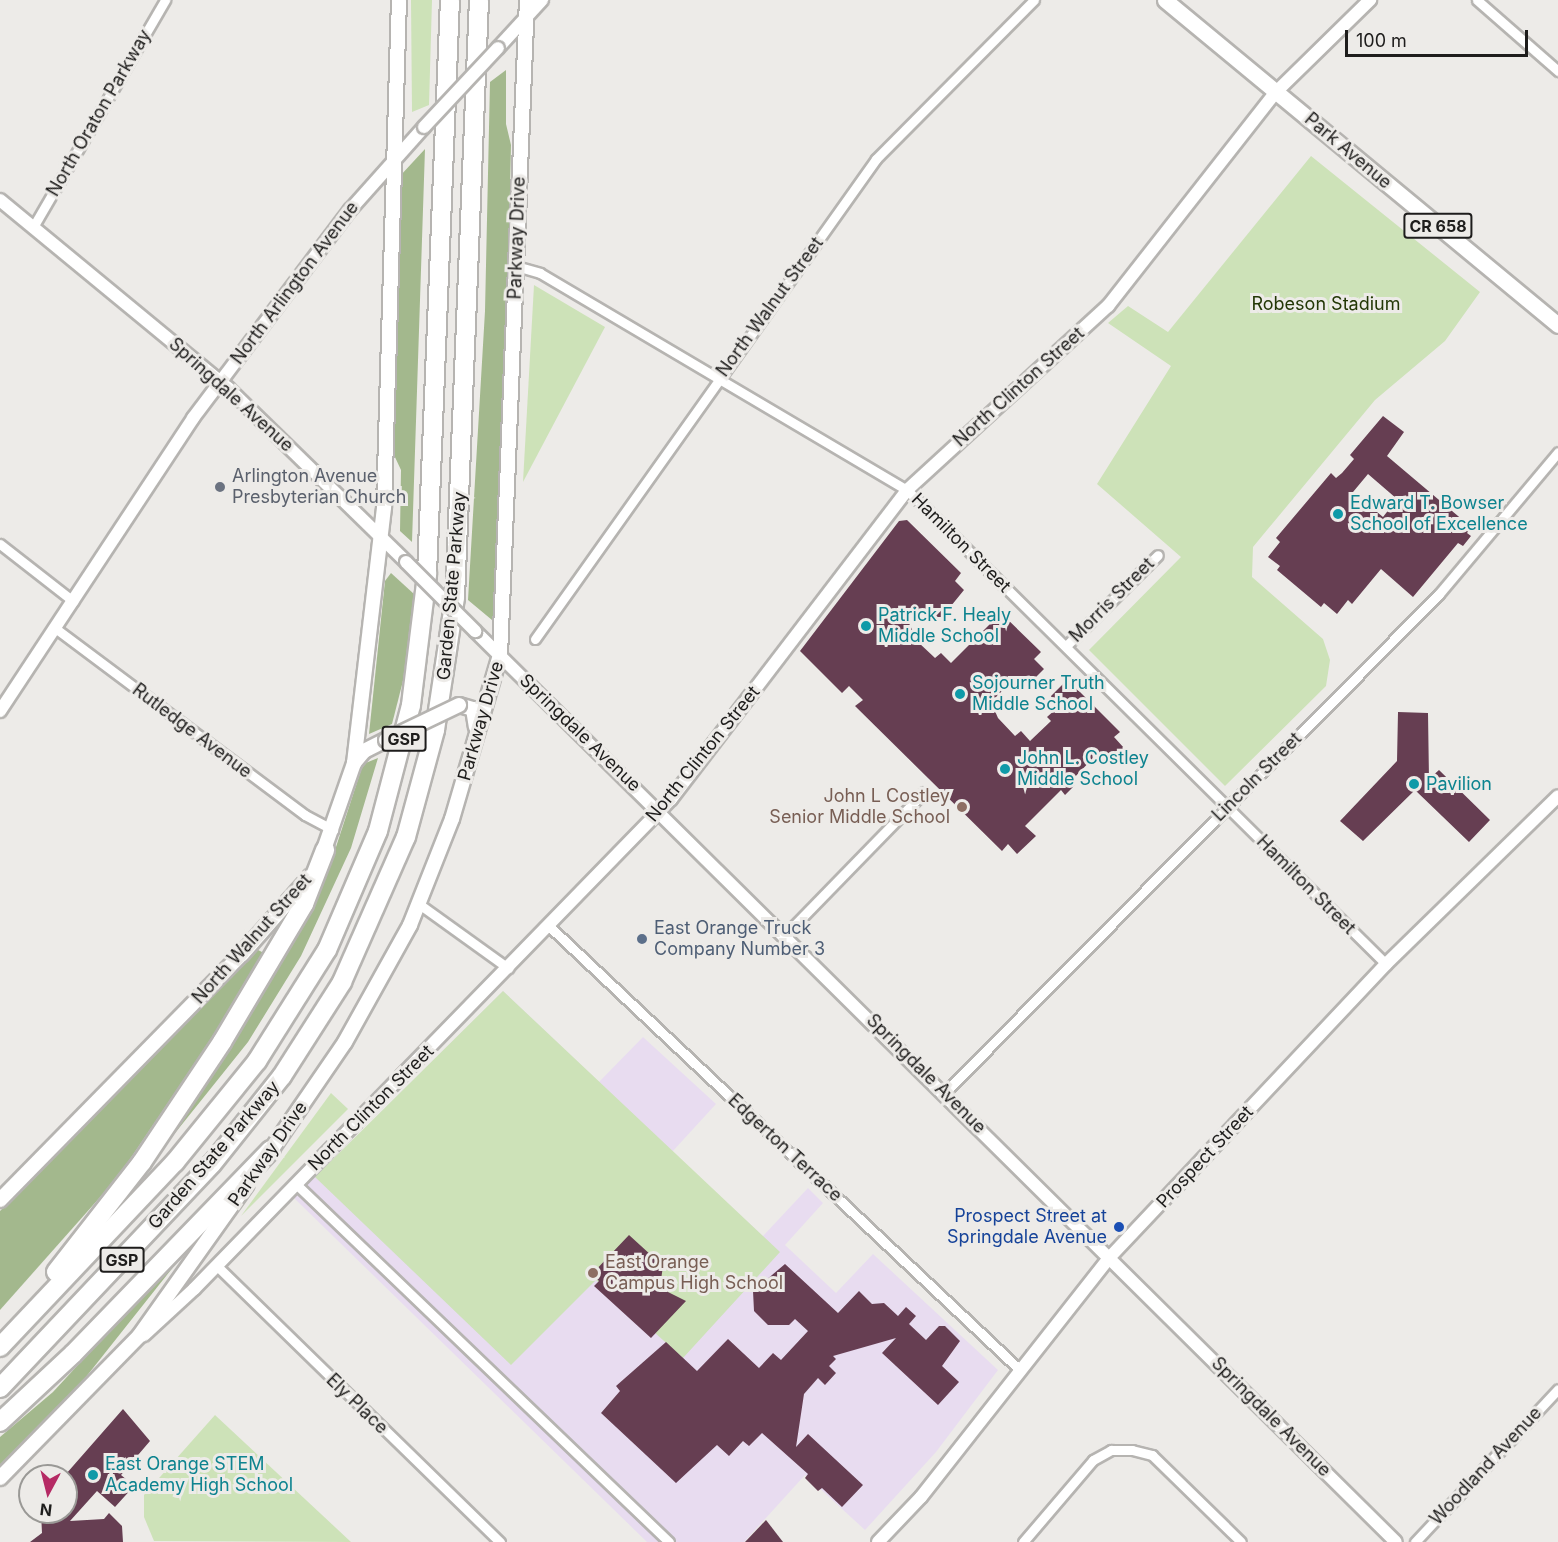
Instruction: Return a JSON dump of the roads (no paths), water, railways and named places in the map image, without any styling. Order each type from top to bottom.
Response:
[{"type":"highway","name":"Garden State Parkway","points":[[0,1345],[175,1162],[257,1061],[327,950],[378,831],[407,725],[426,585],[450,0]]},
{"type":"highway","name":"Garden State Parkway","points":[[0,1388],[204,1172],[282,1076],[342,982],[406,837],[437,718],[455,597],[479,0]]},
{"type":"highway","points":[[0,1345],[132,1175],[215,1052],[299,914],[325,850]]},
{"type":"highway","points":[[0,1422],[73,1354],[271,1150]]},
{"type":"main road","points":[[381,538],[399,0]]},
{"type":"main road","name":"Parkway Drive","points":[[129,1347],[271,1150],[345,1042],[419,904],[452,819],[500,655],[505,617],[527,0]]},
{"type":"main road","name":"Park Avenue","points":[[1165,0],[1558,325]]},
{"type":"main road","name":"North Walnut Street","points":[[0,1200],[276,918],[306,882],[325,850],[354,763],[381,538]]},
{"type":"main road","points":[[354,763],[364,751],[459,705],[470,707],[475,713],[474,741]]},
{"type":"main road","name":"North Clinton Street","points":[[0,1478],[129,1347]]},
{"type":"street","name":"North Oraton Parkway","points":[[33,227],[165,0]]},
{"type":"street","name":"North Arlington Avenue","points":[[0,711],[220,381],[350,210],[395,158],[543,0]]},
{"type":"street","name":"North Walnut Street","points":[[535,639],[876,159],[1034,0]]},
{"type":"street","name":"North Clinton Street","points":[[129,1347],[216,1265],[550,927],[660,810],[908,490],[1108,306],[1276,92],[1370,0]]},
{"type":"street","points":[[1477,0],[1558,71]]},
{"type":"street","name":"Springdale Avenue","points":[[0,200],[220,381],[660,810],[1396,1542]]},
{"type":"street","name":"Hamilton Street","points":[[516,266],[540,273],[908,490],[1386,964]]},
{"type":"street","name":"Lincoln Street","points":[[945,1092],[1439,594],[1558,452]]},
{"type":"street","points":[[0,544],[73,601]]},
{"type":"street","name":"Morris Street","points":[[1066,646],[1158,555]]},
{"type":"street","name":"Rutledge Avenue","points":[[55,628],[305,815],[333,830]]},
{"type":"street","points":[[786,935],[924,792]]},
{"type":"street","name":"Prospect Street","points":[[878,1542],[921,1497],[1110,1257],[1386,964],[1558,796]]},
{"type":"street","points":[[419,904],[508,968]]},
{"type":"street","name":"Edgerton Terrace","points":[[550,927],[1020,1370]]},
{"type":"street","points":[[296,1184],[669,1542]]},
{"type":"street","name":"Ely Place","points":[[216,1265],[500,1542]]},
{"type":"street","name":"Woodland Avenue","points":[[1415,1542],[1558,1389]]},
{"type":"street","points":[[1023,1542],[1093,1460],[1111,1450],[1132,1449],[1152,1455],[1241,1542]]},
{"type":"place","name":"Arlington Avenue Presbyterian Church","points":[[220,487]]},
{"type":"place","name":"Edward T. Bowser School of Excellence","points":[[1338,514]]},
{"type":"place","name":"Patrick F. Healy Middle School","points":[[866,626]]},
{"type":"place","name":"Sojourner Truth Middle School","points":[[960,694]]},
{"type":"place","name":"John L. Costley Middle School","points":[[1005,769]]},
{"type":"place","name":"Pavilion","points":[[1414,784]]},
{"type":"place","name":"John L Costley Senior Middle School","points":[[962,807]]},
{"type":"place","name":"East Orange Truck Company Number 3","points":[[642,939]]},
{"type":"place","name":"Prospect Street at Springdale Avenue","points":[[1119,1227]]},
{"type":"place","name":"East Orange Campus High School","points":[[593,1273]]},
{"type":"place","name":"East Orange STEM Academy High School","points":[[93,1475]]},
{"type":"park label","name":"Robeson Stadium","points":[[1326,304]]}]
